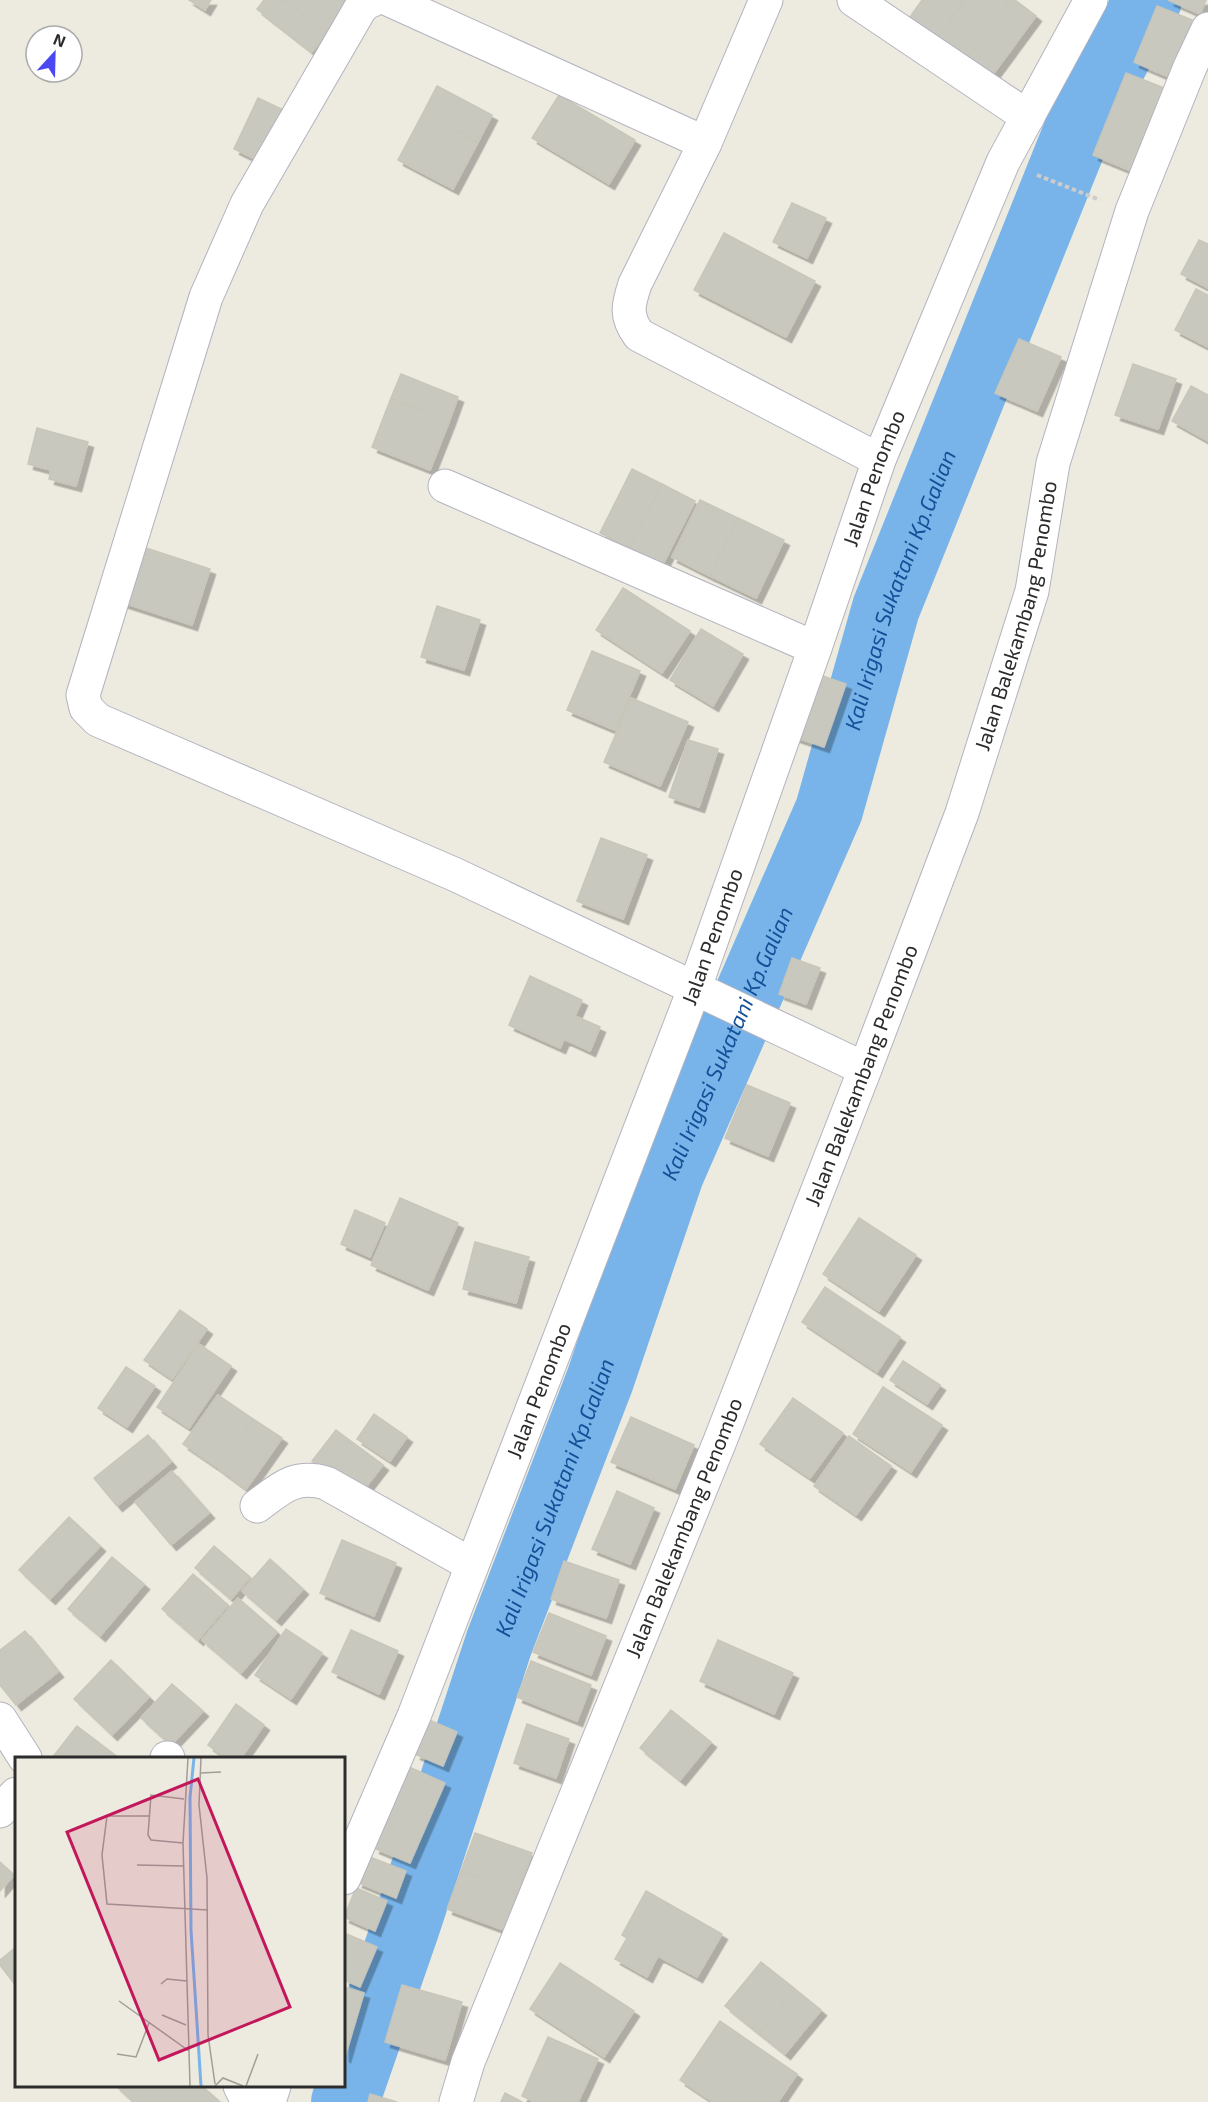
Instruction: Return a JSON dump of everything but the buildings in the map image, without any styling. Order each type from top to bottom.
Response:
[{"type":"street","points":[[373,0],[360,9],[247,204],[206,297],[83,695],[83,702],[91,715],[98,720],[456,875],[865,1069]]},
{"type":"street","points":[[390,0],[705,144]]},
{"type":"street","points":[[766,0],[705,144],[634,284],[628,316],[639,335],[879,460]]},
{"type":"street","points":[[854,0],[1028,117]]},
{"type":"street","name":"Jalan Penombo","points":[[345,1876],[414,1716],[471,1565],[709,994],[815,648],[879,460],[1003,162],[1091,0]]},
{"type":"street","name":"Jalan Balekambang Penombo","points":[[456,2102],[468,2062],[720,1441],[962,813],[1032,591],[1053,464],[1132,211],[1208,29]]},
{"type":"street","points":[[444,486],[815,648]]},
{"type":"street","points":[[257,1506],[280,1488],[299,1480],[312,1479],[326,1482],[471,1565]]},
{"type":"street","points":[[0,1719],[24,1757]]},
{"type":"street","points":[[0,1811],[15,1795]]},
{"type":"street","points":[[241,2087],[248,2102]]},
{"type":"street","points":[[268,2102],[273,2087]]},
{"type":"path","points":[[1033,174],[1087,196]]},
{"type":"waterway","name":"Kali Irigasi Sukatani Kp.Galian","points":[[345,2102],[406,1926],[499,1643],[600,1380],[670,1174],[829,810],[886,608],[1082,120],[1148,0]]}]
